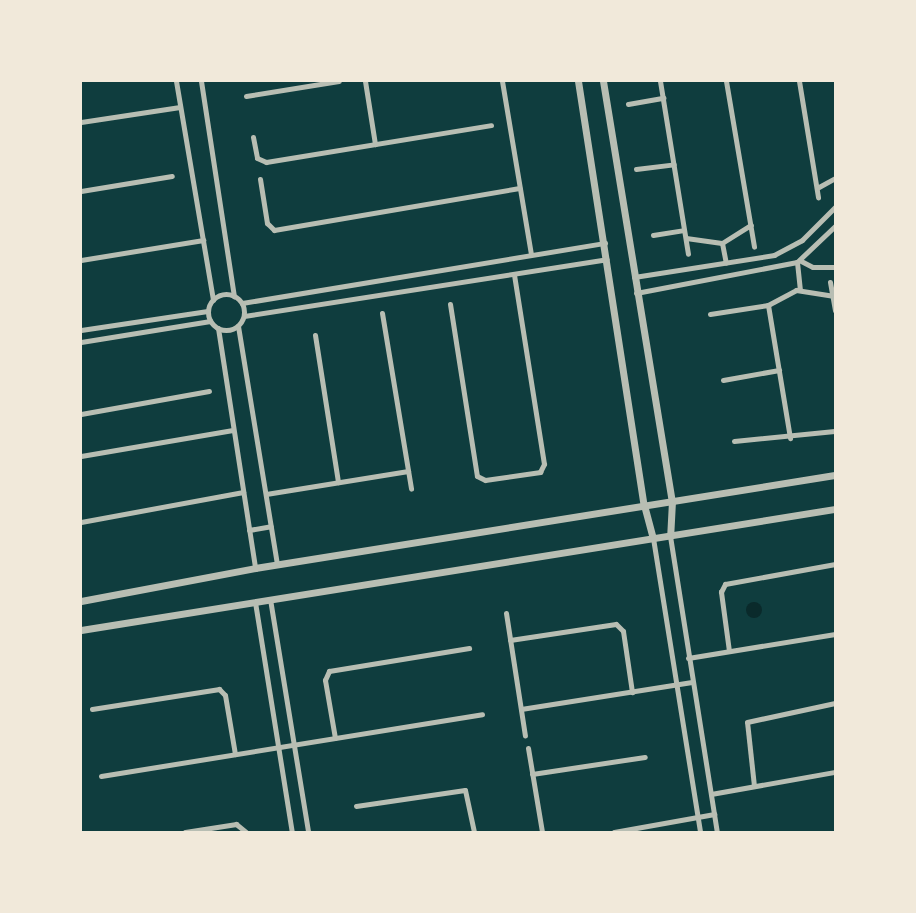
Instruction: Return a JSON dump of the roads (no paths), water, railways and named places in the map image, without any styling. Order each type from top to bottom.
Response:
[{"type":"street","points":[[176,81],[213,300]]},
{"type":"street","points":[[201,81],[234,296]]},
{"type":"street","points":[[246,96],[339,81]]},
{"type":"street","points":[[364,81],[375,144]]},
{"type":"street","points":[[502,81],[531,255]]},
{"type":"street","points":[[578,81],[644,505],[653,538],[700,832]]},
{"type":"street","points":[[603,81],[636,293],[672,501],[670,536],[717,832]]},
{"type":"street","points":[[660,81],[688,254]]},
{"type":"street","points":[[726,81],[754,247]]},
{"type":"street","points":[[800,81],[818,197]]},
{"type":"street","points":[[628,104],[663,99]]},
{"type":"street","points":[[81,122],[180,107]]},
{"type":"street","points":[[253,137],[256,155],[263,162],[491,125]]},
{"type":"street","points":[[636,169],[674,164]]},
{"type":"street","points":[[81,191],[172,176]]},
{"type":"street","points":[[817,188],[835,178]]},
{"type":"street","points":[[260,179],[267,223],[274,230],[519,188]]},
{"type":"street","points":[[634,278],[788,250],[835,207]]},
{"type":"street","points":[[686,238],[722,243],[750,225]]},
{"type":"street","points":[[636,293],[799,261],[835,226]]},
{"type":"street","points":[[653,235],[684,230]]},
{"type":"street","points":[[81,260],[202,240]]},
{"type":"street","points":[[242,303],[605,243]]},
{"type":"street","points":[[722,243],[726,263]]},
{"type":"street","points":[[244,316],[607,259]]},
{"type":"street","points":[[799,261],[813,267],[835,267]]},
{"type":"street","points":[[799,261],[800,290]]},
{"type":"street","points":[[476,264],[479,279]]},
{"type":"street","points":[[702,267],[704,281]]},
{"type":"street","points":[[675,271],[677,285]]},
{"type":"street","points":[[450,304],[477,476],[486,480],[540,472],[544,464],[514,273]]},
{"type":"street","points":[[830,282],[835,311]]},
{"type":"street","points":[[710,314],[768,305],[800,290],[832,296]]},
{"type":"street","points":[[223,294],[234,296],[242,303],[244,316],[238,326],[228,330],[218,328],[210,321],[208,310],[213,300],[223,294]]},
{"type":"street","points":[[768,305],[790,438]]},
{"type":"street","points":[[208,310],[81,330],[82,342],[210,321]]},
{"type":"street","points":[[382,313],[411,489]]},
{"type":"street","points":[[238,326],[278,565]]},
{"type":"street","points":[[218,328],[255,568]]},
{"type":"street","points":[[315,334],[338,482]]},
{"type":"street","points":[[723,380],[779,370]]},
{"type":"street","points":[[81,414],[209,391]]},
{"type":"street","points":[[81,456],[233,430]]},
{"type":"street","points":[[734,441],[790,438],[835,431]]},
{"type":"street","points":[[266,494],[408,471]]},
{"type":"street","points":[[81,601],[255,568],[835,475]]},
{"type":"street","points":[[81,522],[243,492]]},
{"type":"street","points":[[81,630],[835,509]]},
{"type":"street","points":[[249,530],[271,526]]},
{"type":"street","points":[[729,651],[721,592],[725,584],[835,564]]},
{"type":"street","points":[[270,599],[308,832]]},
{"type":"street","points":[[255,602],[292,832]]},
{"type":"street","points":[[506,613],[525,736]]},
{"type":"street","points":[[510,639],[616,624],[623,631],[632,692]]},
{"type":"street","points":[[688,658],[835,634]]},
{"type":"street","points":[[335,738],[325,680],[329,671],[469,648]]},
{"type":"street","points":[[521,709],[692,682]]},
{"type":"street","points":[[92,709],[219,689],[225,695],[235,754]]},
{"type":"street","points":[[754,786],[747,722],[835,703]]},
{"type":"street","points":[[101,776],[483,714]]},
{"type":"street","points":[[528,748],[542,832]]},
{"type":"street","points":[[532,774],[645,757]]},
{"type":"street","points":[[711,794],[835,772]]},
{"type":"street","points":[[356,806],[465,790],[474,832]]},
{"type":"street","points":[[614,832],[714,814]]},
{"type":"street","points":[[185,832],[236,824],[246,832]]},
{"type":"water","points":[[754,602],[760,604],[762,610],[760,616],[754,618],[748,616],[746,610],[748,604]]}]
